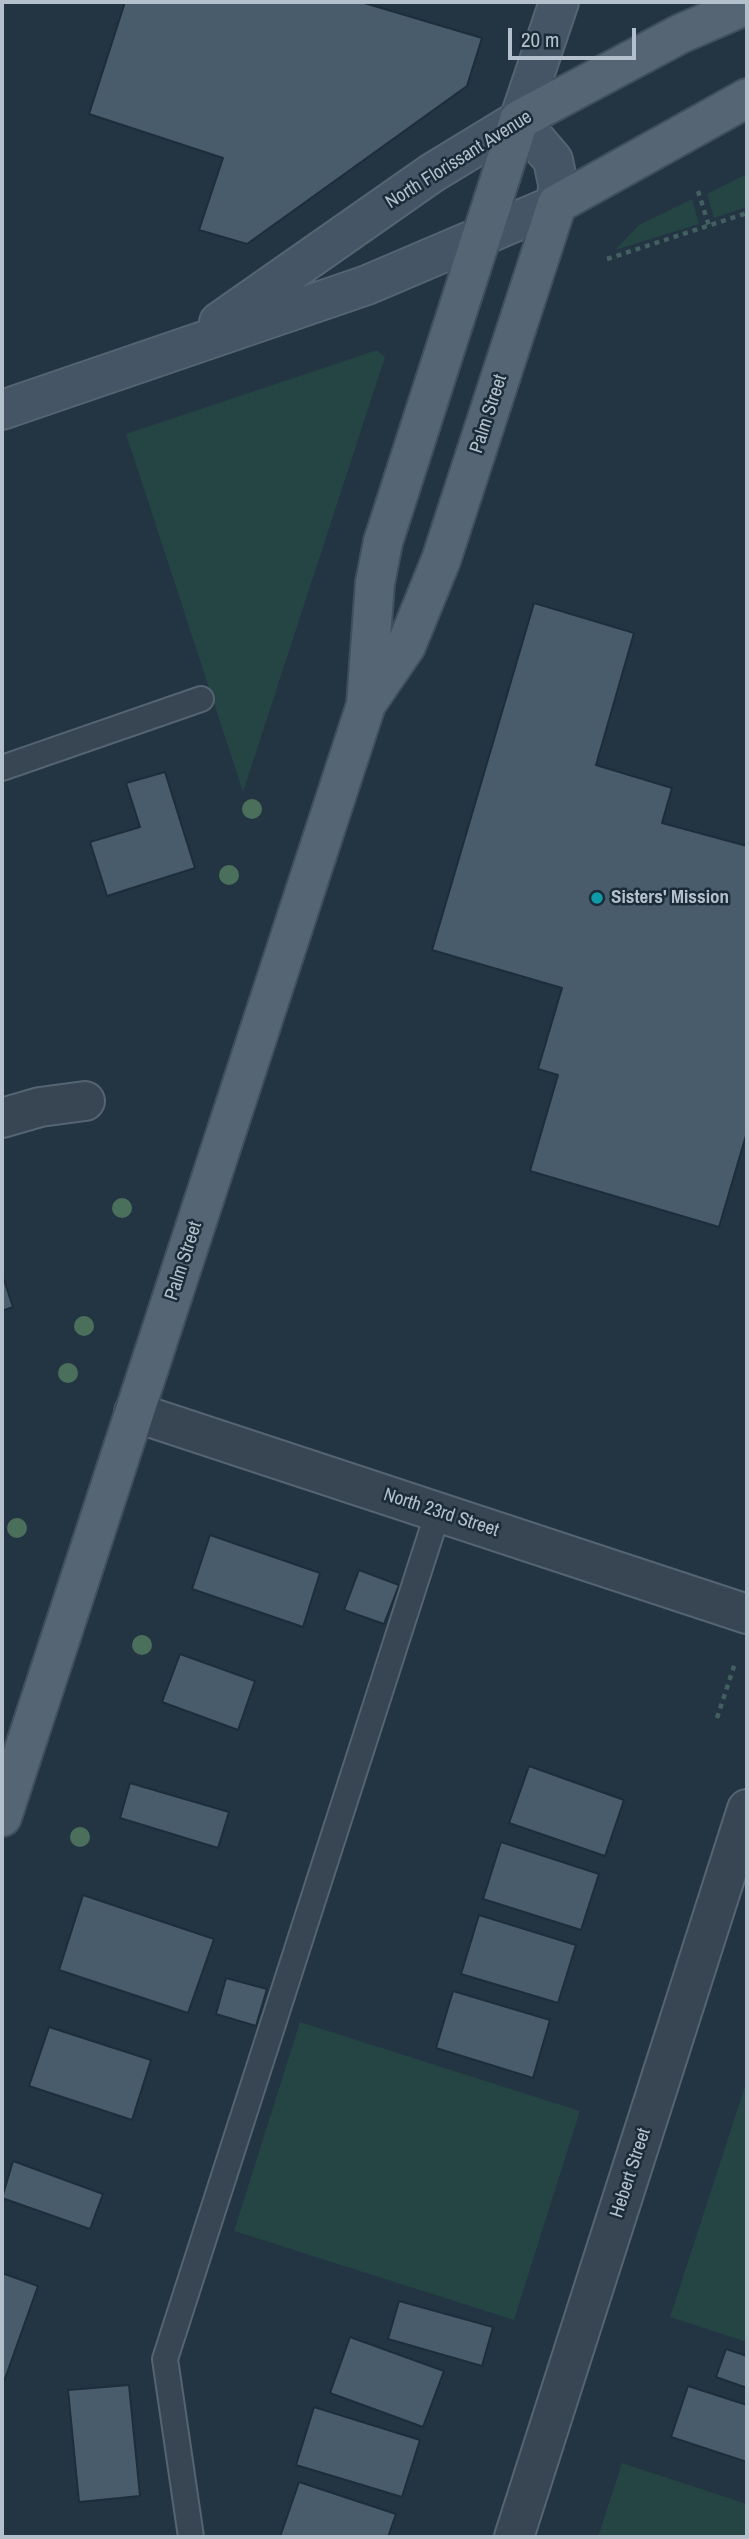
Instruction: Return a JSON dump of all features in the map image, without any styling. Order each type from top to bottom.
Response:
[{"type":"main road","name":"Palm Street","points":[[2,1818],[366,705],[375,583],[383,542],[559,2]]},
{"type":"main road","name":"North Florissant Avenue","points":[[188,344],[432,173],[519,120],[680,34],[747,5]]},
{"type":"main road","name":"North Florissant Avenue","points":[[2,410],[188,344],[367,285],[556,204],[747,98]]},
{"type":"main road","name":"Palm Street","points":[[366,705],[405,646],[437,570],[556,204],[558,184],[552,160],[519,120]]},
{"type":"street","points":[[2,1118],[40,1107],[85,1101]]},
{"type":"street","name":"North 23rd Street","points":[[134,1412],[747,1614]]},
{"type":"street","name":"Hebert Street","points":[[514,2537],[747,1809]]},
{"type":"lane","points":[[2,768],[201,699]]},
{"type":"lane","points":[[191,2537],[165,2359],[438,1512]]},
{"type":"path","points":[[698,191],[709,226]]},
{"type":"path","points":[[607,259],[747,213]]},
{"type":"path","points":[[717,1718],[735,1663]]},
{"type":"green space","points":[[747,174],[747,207],[714,218],[707,194]]},
{"type":"green space","points":[[692,199],[699,224],[615,250],[639,225]]},
{"type":"green space","points":[[377,350],[385,357],[243,792],[126,434]]},
{"type":"green space","points":[[300,2022],[580,2111],[514,2320],[234,2231]]},
{"type":"green space","points":[[747,2080],[747,2342],[670,2317]]},
{"type":"green space","points":[[622,2463],[747,2504],[747,2537],[598,2537]]},
{"type":"building","points":[[125,2],[361,2],[482,38],[467,86],[247,244],[199,230],[223,158],[89,114]]},
{"type":"building","name":"Sisters' Mission","points":[[534,603],[634,633],[596,765],[672,788],[662,823],[747,846],[747,1132],[719,1227],[530,1171],[558,1075],[538,1069],[562,988],[432,950]]},
{"type":"building","points":[[165,772],[195,868],[107,896],[90,842],[140,827],[126,783]]},
{"type":"building","points":[[2,1274],[13,1307],[2,1311]]},
{"type":"building","points":[[210,1535],[320,1573],[303,1627],[192,1589]]},
{"type":"building","points":[[359,1570],[399,1585],[384,1624],[344,1610]]},
{"type":"building","points":[[180,1654],[255,1681],[238,1730],[162,1702]]},
{"type":"building","points":[[529,1766],[624,1800],[605,1856],[509,1823]]},
{"type":"building","points":[[130,1783],[229,1812],[218,1848],[120,1818]]},
{"type":"building","points":[[501,1842],[599,1874],[581,1930],[483,1899]]},
{"type":"building","points":[[83,1895],[214,1939],[188,2013],[59,1970]]},
{"type":"building","points":[[479,1915],[576,1945],[558,2003],[461,1974]]},
{"type":"building","points":[[226,1978],[267,1989],[256,2026],[216,2014]]},
{"type":"building","points":[[453,1991],[550,2020],[533,2078],[436,2048]]},
{"type":"building","points":[[49,2027],[151,2060],[132,2120],[29,2086]]},
{"type":"building","points":[[13,2161],[103,2194],[90,2229],[2,2198]]},
{"type":"building","points":[[2,2273],[38,2286],[2,2387]]},
{"type":"building","points":[[399,2301],[493,2327],[482,2366],[388,2339]]},
{"type":"building","points":[[350,2337],[444,2371],[423,2427],[330,2393]]},
{"type":"building","points":[[726,2349],[747,2356],[747,2388],[716,2377]]},
{"type":"building","points":[[129,2385],[140,2496],[79,2502],[68,2390]]},
{"type":"building","points":[[688,2386],[747,2405],[747,2462],[671,2437]]},
{"type":"building","points":[[314,2407],[420,2440],[402,2497],[296,2465]]},
{"type":"building","points":[[299,2482],[396,2514],[388,2537],[280,2537]]},
{"type":"place","name":"Sisters' Mission","points":[[597,898]]}]
